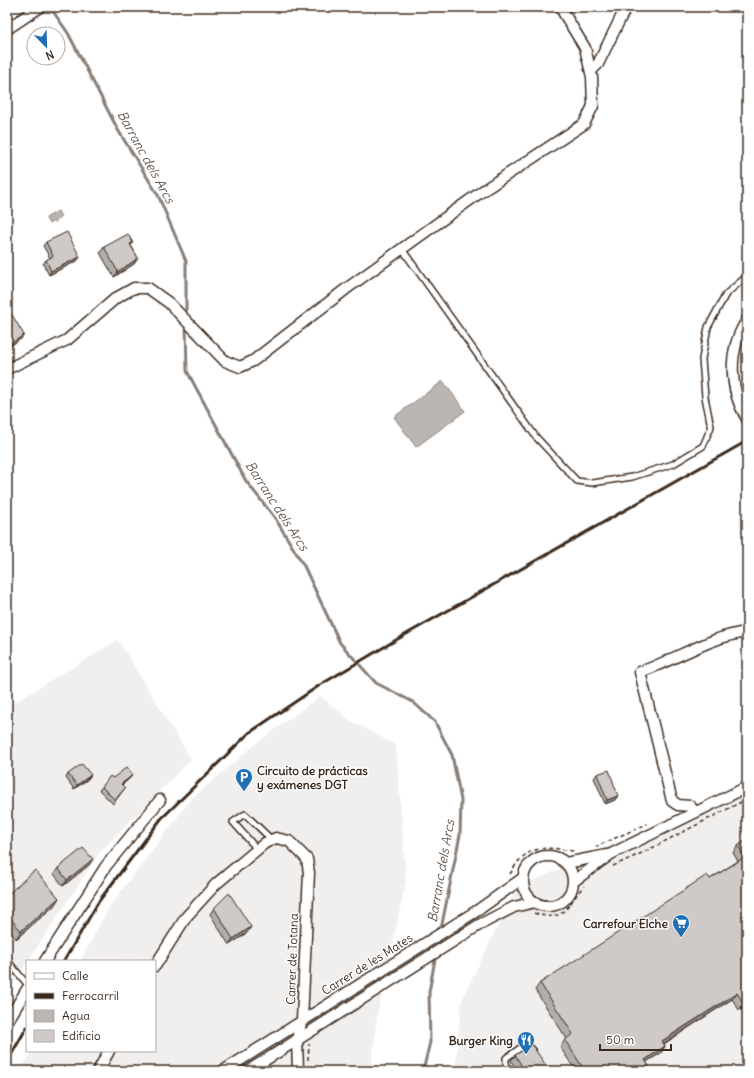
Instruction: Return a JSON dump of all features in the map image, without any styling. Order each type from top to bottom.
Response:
[{"type":"street","points":[[7,29],[40,7]]},
{"type":"street","points":[[7,369],[67,340],[116,298],[134,288],[148,288],[169,303],[210,348],[225,361],[240,367],[253,361],[346,290],[481,192],[584,124],[593,106],[591,71],[585,48],[560,7]]},
{"type":"street","points":[[591,71],[598,64],[626,7]]},
{"type":"street","points":[[747,320],[742,328],[734,352],[733,381],[740,408],[747,419]]},
{"type":"street","points":[[695,812],[690,806],[678,805],[672,801],[640,672],[663,664],[729,634],[747,632]]},
{"type":"street","points":[[574,881],[611,854],[747,787]]},
{"type":"street","points":[[45,960],[106,866],[160,800]]},
{"type":"street","name":"Carrer de Totana","points":[[272,840],[276,838],[289,841],[307,859],[309,873],[302,1020],[297,1039],[298,1071]]},
{"type":"street","points":[[156,964],[186,917],[216,884],[257,849],[272,840]]},
{"type":"street","points":[[566,863],[611,854]]},
{"type":"street","points":[[248,1071],[479,925],[514,907],[535,902],[550,906],[564,901],[572,888],[574,881],[570,868],[559,858],[544,856],[530,864],[524,878],[526,892],[535,902]]},
{"type":"street","name":"Carrer de les Mates","points":[[223,1071],[478,910],[524,878]]},
{"type":"street","points":[[7,1022],[26,991]]},
{"type":"street","points":[[98,1071],[108,1052]]},
{"type":"lane","points":[[402,249],[536,436],[577,481],[592,483],[632,477],[667,466],[703,446],[711,427],[705,397],[702,359],[708,327],[726,294],[747,276]]},
{"type":"lane","points":[[257,849],[233,822],[245,814],[272,840]]},
{"type":"lane","points":[[7,960],[26,983]]},
{"type":"lane","points":[[510,1071],[506,1064],[506,1058],[523,1046],[530,1047],[537,1056]]},
{"type":"path","points":[[608,867],[644,852],[747,799]]},
{"type":"path","points":[[506,880],[524,855],[553,847],[573,851]]},
{"type":"path","points":[[552,916],[561,914],[567,910],[587,883]]},
{"type":"path","points":[[292,1001],[292,985],[303,986]]},
{"type":"shaded area","points":[[118,640],[191,759],[100,852],[29,960],[26,960],[26,964],[7,993],[7,707]]},
{"type":"shaded area","points":[[320,696],[351,721],[396,745],[406,881],[377,1016],[371,1071],[21,1071],[31,1052],[156,1052],[156,960],[81,960],[110,906],[191,799],[257,743]]},
{"type":"shaded area","points":[[747,782],[747,1071],[455,1071],[462,999],[516,889]]},
{"type":"water","points":[[58,211],[61,217],[55,223],[54,221],[49,224],[46,218]]},
{"type":"water","points":[[443,381],[465,411],[416,447],[394,417]]},
{"type":"building","points":[[67,232],[80,257],[51,271],[46,260],[53,256],[46,242]]},
{"type":"building","points":[[128,234],[133,243],[130,244],[138,258],[118,272],[104,247]]},
{"type":"building","points":[[11,313],[24,335],[7,346],[7,316]]},
{"type":"building","points":[[82,764],[91,775],[77,785],[68,774]]},
{"type":"building","points":[[127,767],[133,775],[121,784],[125,788],[115,800],[102,787],[110,776],[113,778]]},
{"type":"building","points":[[609,770],[618,796],[607,800],[597,774]]},
{"type":"building","name":"Carrefour Elche","points":[[747,840],[747,1002],[744,1004],[737,993],[662,1041],[665,1046],[645,1060],[652,1071],[585,1071],[565,1040],[573,1034],[540,983],[707,875],[710,879],[745,857],[738,846]]},
{"type":"building","points":[[7,846],[11,851],[7,855]]},
{"type":"building","points":[[83,848],[93,859],[67,880],[58,868]]},
{"type":"building","points":[[35,870],[59,898],[21,931],[7,914],[7,895]]},
{"type":"building","points":[[229,893],[251,927],[233,939],[214,908]]},
{"type":"building","points":[[7,954],[12,960],[7,964]]},
{"type":"building","points":[[532,1045],[550,1071],[525,1071],[515,1055]]},
{"type":"waterway","name":"Barranc dels Arcs","points":[[50,7],[68,33],[118,130],[158,195],[186,261],[186,318]]},
{"type":"waterway","name":"Barranc dels Arcs","points":[[186,325],[187,371],[246,481],[275,518],[304,566],[340,643],[376,683],[413,702],[435,722],[452,755],[461,800],[460,835],[441,929]]},
{"type":"waterway","name":"Barranc dels Arcs","points":[[438,949],[440,937]]},
{"type":"waterway","name":"Barranc dels Arcs","points":[[423,1071],[430,1042],[429,992],[436,954]]},
{"type":"railway","points":[[65,960],[99,901],[161,819],[249,733],[320,685],[396,640],[747,441]]},
{"type":"railway","points":[[7,1062],[26,1029]]},
{"type":"place","name":"Circuito de prácticas y exámenes DGT","points":[[244,792]]},
{"type":"place","name":"Carrefour Elche","points":[[681,938]]},
{"type":"place","name":"Burger King","points":[[526,1055]]}]
